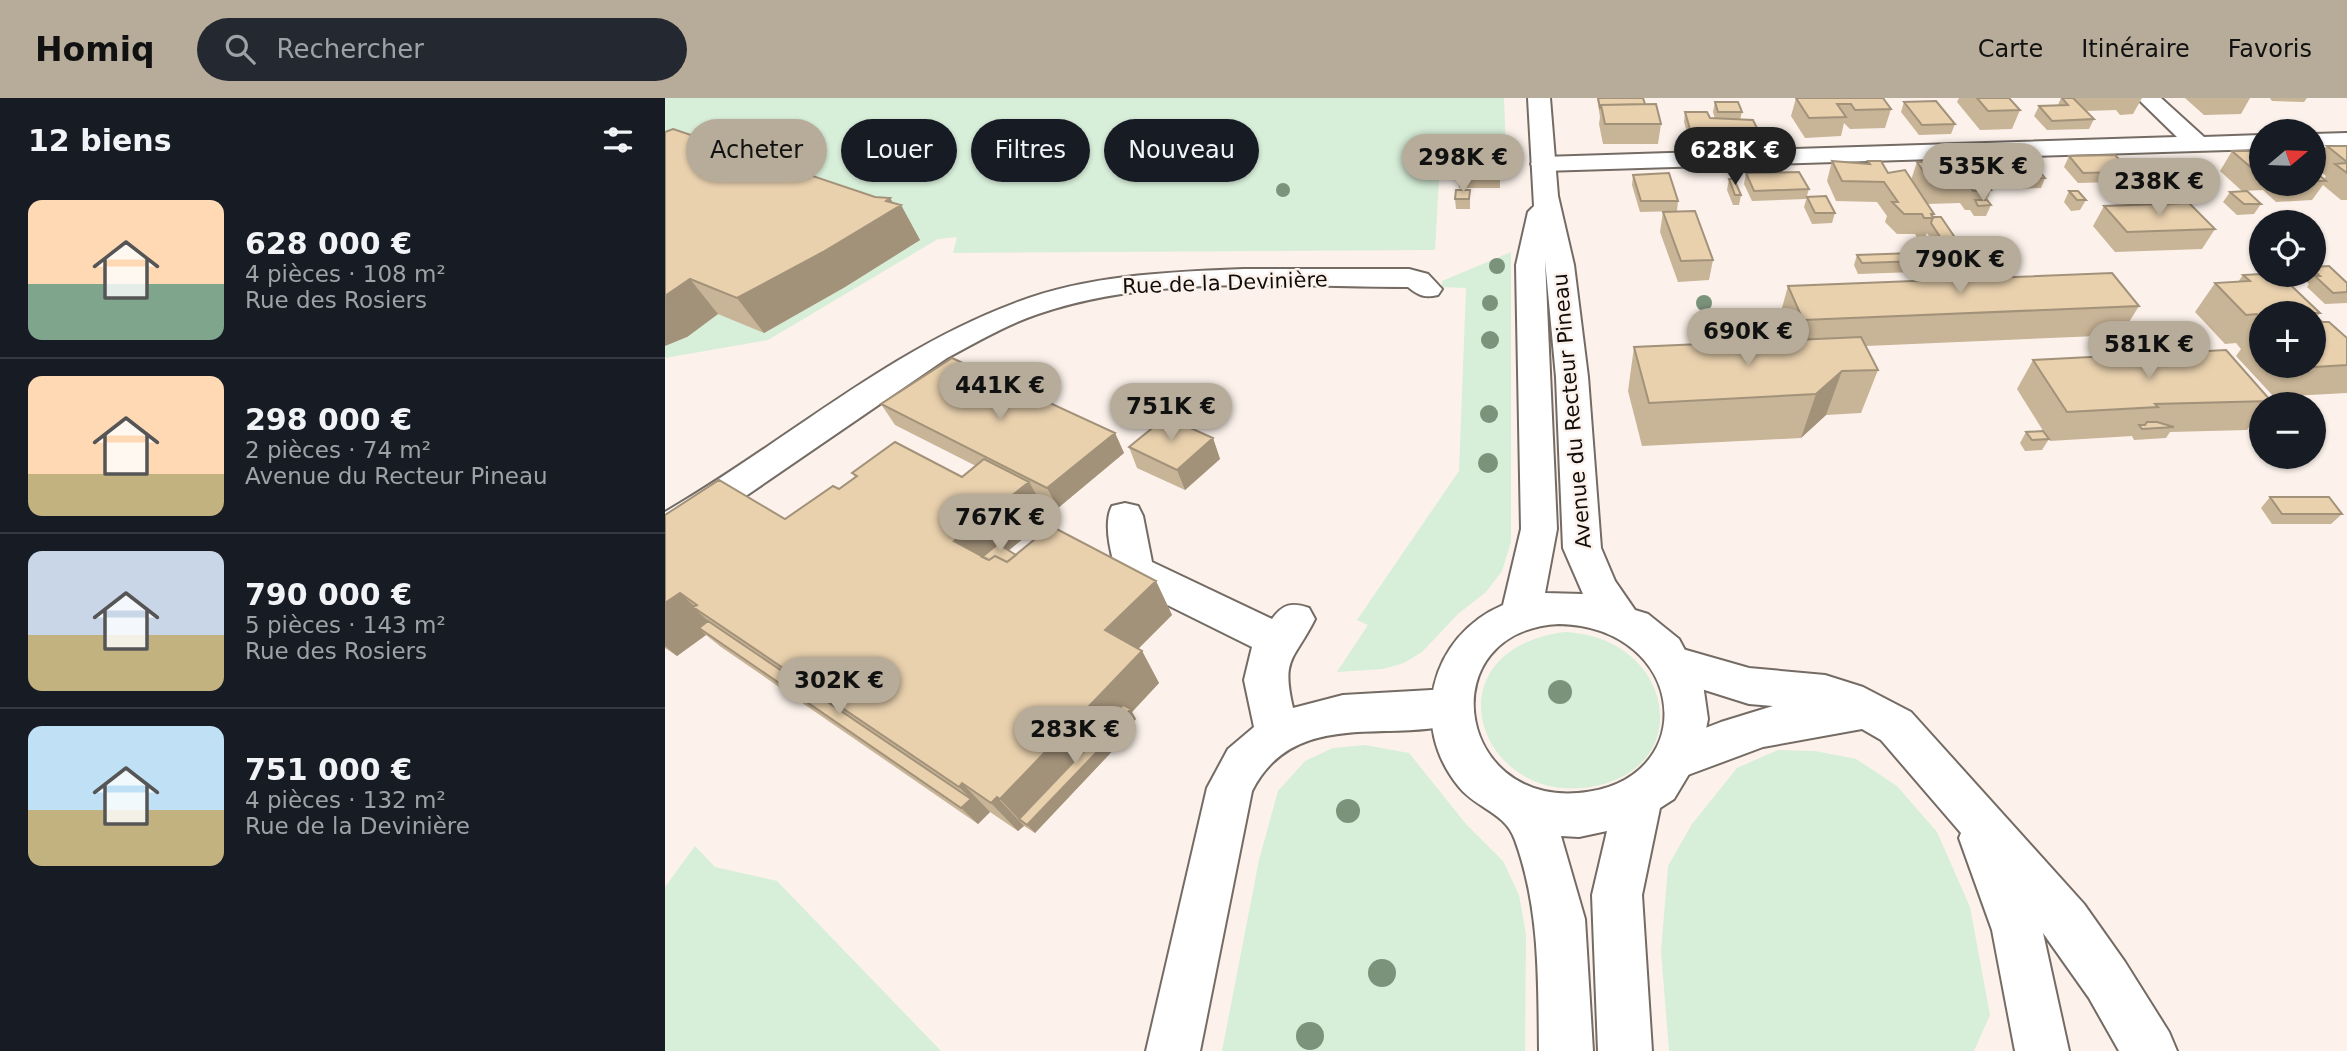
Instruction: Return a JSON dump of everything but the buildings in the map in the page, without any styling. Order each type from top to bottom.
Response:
[{"type":"street","name":"Avenue du Recteur Pineau","points":[[1539,98],[1544,180],[1560,265],[1572,377],[1582,548],[1599,588],[1620,619]]},
{"type":"street","points":[[2148,98],[2198,144]]},
{"type":"street","points":[[2326,140],[2347,139]]},
{"type":"street","points":[[1544,180],[2249,142]]},
{"type":"street","name":"Avenue du Recteur Pineau","points":[[1521,615],[1539,529],[1530,265],[1544,180]]},
{"type":"street","name":"Rue de la Devinière","points":[[665,529],[726,473],[931,354],[979,328],[1048,298],[1122,285],[1193,280],[1409,278],[1418,280],[1428,289]]},
{"type":"street","points":[[1125,516],[1135,571],[1281,638],[1265,680],[1277,733]]},
{"type":"street","name":"Avenue du Recteur Pineau","points":[[1548,608],[1572,608],[1620,619],[1652,640],[1672,663],[1684,687],[1688,727],[1677,759],[1658,783],[1640,797],[1612,810],[1579,815],[1558,814],[1522,804],[1489,786],[1471,767],[1457,743],[1449,708],[1452,684],[1461,663],[1475,643],[1508,620],[1548,608]]},
{"type":"street","points":[[1672,663],[1749,686],[1825,693],[1873,713],[1910,739],[2066,922],[2107,980],[2150,1051]]},
{"type":"street","points":[[1173,1051],[1230,788],[1247,758],[1277,733],[1307,721],[1338,715],[1449,708]]},
{"type":"street","points":[[1677,759],[1756,727],[1797,719],[1873,713]]},
{"type":"street","points":[[1625,1051],[1618,895],[1626,847],[1640,797]]},
{"type":"street","points":[[1522,804],[1551,877],[1561,918],[1566,1051]]},
{"type":"street","points":[[1975,817],[2017,930],[2042,1051]]},
{"type":"green space","points":[[665,98],[1504,98],[1507,177],[1439,180],[1435,250],[953,253],[957,237],[938,239],[768,340],[665,358],[665,164],[686,154],[686,182],[827,182],[827,119],[686,119],[686,139],[665,132]]},
{"type":"green space","points":[[1511,252],[1511,542],[1502,571],[1486,592],[1458,614],[1422,652],[1404,663],[1383,669],[1337,672],[1368,625],[1357,620],[1459,471],[1466,288],[1442,287],[1442,281]]},
{"type":"green space","points":[[1564,632],[1601,639],[1630,655],[1649,678],[1659,704],[1659,731],[1647,756],[1625,775],[1590,787],[1551,786],[1519,773],[1496,751],[1483,723],[1482,694],[1494,667],[1521,645]]},
{"type":"green space","points":[[1365,745],[1409,753],[1466,824],[1503,861],[1519,895],[1526,934],[1525,1051],[1222,1051],[1259,860],[1278,791],[1305,761],[1333,748]]},
{"type":"green space","points":[[1778,750],[1815,751],[1856,759],[1897,786],[1937,832],[1970,907],[1990,1015],[1974,1051],[1669,1051],[1661,951],[1668,866],[1692,824],[1737,768]]},
{"type":"green space","points":[[695,846],[715,867],[777,881],[941,1051],[665,1051],[665,887]]}]
